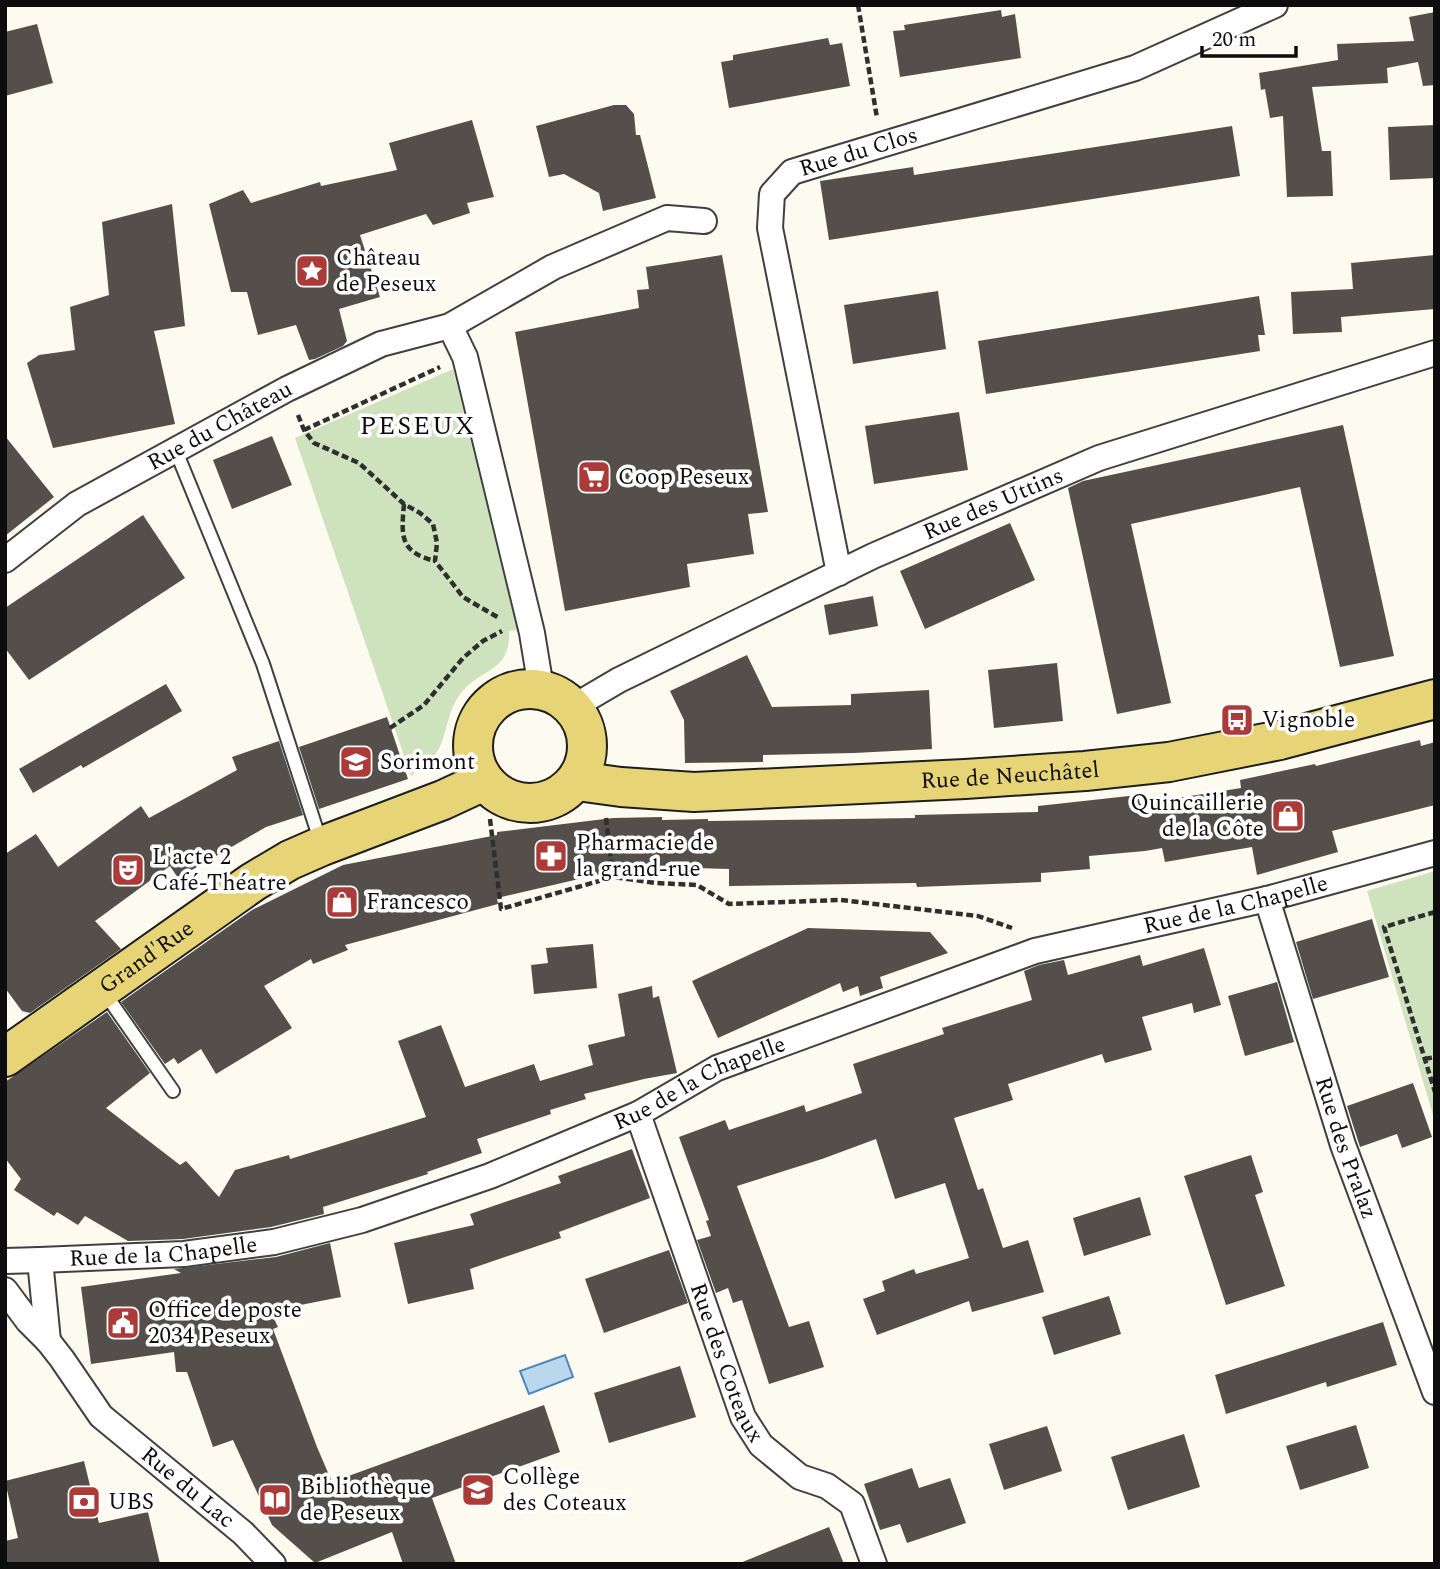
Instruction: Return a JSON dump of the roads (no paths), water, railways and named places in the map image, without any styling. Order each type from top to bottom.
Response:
[{"type":"main road","points":[[541,688],[562,698],[573,708],[584,724],[588,743],[586,763],[577,780],[564,793],[548,801],[530,804],[497,794],[484,781],[475,765],[472,747],[475,728],[484,712],[497,699],[514,691],[541,688]]},
{"type":"main road","name":"Rue de Neuchâtel","points":[[577,780],[621,787],[694,792],[1097,770],[1169,762],[1268,742],[1435,699]]},
{"type":"main road","name":"Grand'Rue","points":[[5,1057],[253,882],[290,860],[443,800],[484,781]]},
{"type":"street","name":"Rue du Clos","points":[[839,573],[770,228],[772,194],[792,172],[1135,68],[1275,5]]},
{"type":"street","name":"Rue du Château","points":[[5,560],[77,505],[287,389],[380,344],[450,326],[553,267],[667,218],[704,221]]},
{"type":"street","points":[[450,326],[465,357],[532,633],[541,688]]},
{"type":"street","name":"Rue des Uttins","points":[[573,708],[619,680],[839,573],[1099,458],[1435,353]]},
{"type":"street","name":"Rue de la Chapelle","points":[[48,1342],[40,1260],[184,1254],[274,1242],[362,1220],[465,1185],[638,1115],[717,1068],[1035,951],[1267,899],[1435,853]]},
{"type":"street","name":"Rue des Pralaz","points":[[1267,899],[1343,1145],[1435,1392]]},
{"type":"street","name":"Rue des Coteaux","points":[[638,1115],[743,1417],[761,1445],[800,1477],[827,1486],[852,1504],[874,1564]]},
{"type":"street","points":[[5,1261],[40,1260]]},
{"type":"street","name":"Rue du Lac","points":[[5,1290],[48,1342],[101,1416],[243,1533],[274,1564]]},
{"type":"lane","points":[[176,451],[263,664],[322,846]]},
{"type":"lane","points":[[101,989],[173,1091]]},
{"type":"water","points":[[565,1355],[573,1377],[529,1394],[520,1371]]},
{"type":"place","name":"Château de Peseux","points":[[312,271]]},
{"type":"place","name":"Coop Peseux","points":[[594,477]]},
{"type":"place","name":"Vignoble","points":[[1237,720]]},
{"type":"place","name":"Sorimont","points":[[356,762]]},
{"type":"place","name":"Quincaillerie de la Côte","points":[[1288,816]]},
{"type":"place","name":"Pharmacie de la grand-rue","points":[[551,856]]},
{"type":"place","name":"L'acte 2 Café-Théatre","points":[[128,870]]},
{"type":"place","name":"Francesco","points":[[342,902]]},
{"type":"place","name":"Office de poste 2034 Peseux","points":[[123,1323]]},
{"type":"place","name":"Collège des Coteaux","points":[[478,1490]]},
{"type":"place","name":"Bibliothèque de Peseux","points":[[275,1500]]},
{"type":"place","name":"UBS","points":[[84,1502]]},
{"type":"district","name":"PESEUX","points":[[418,426]]}]
